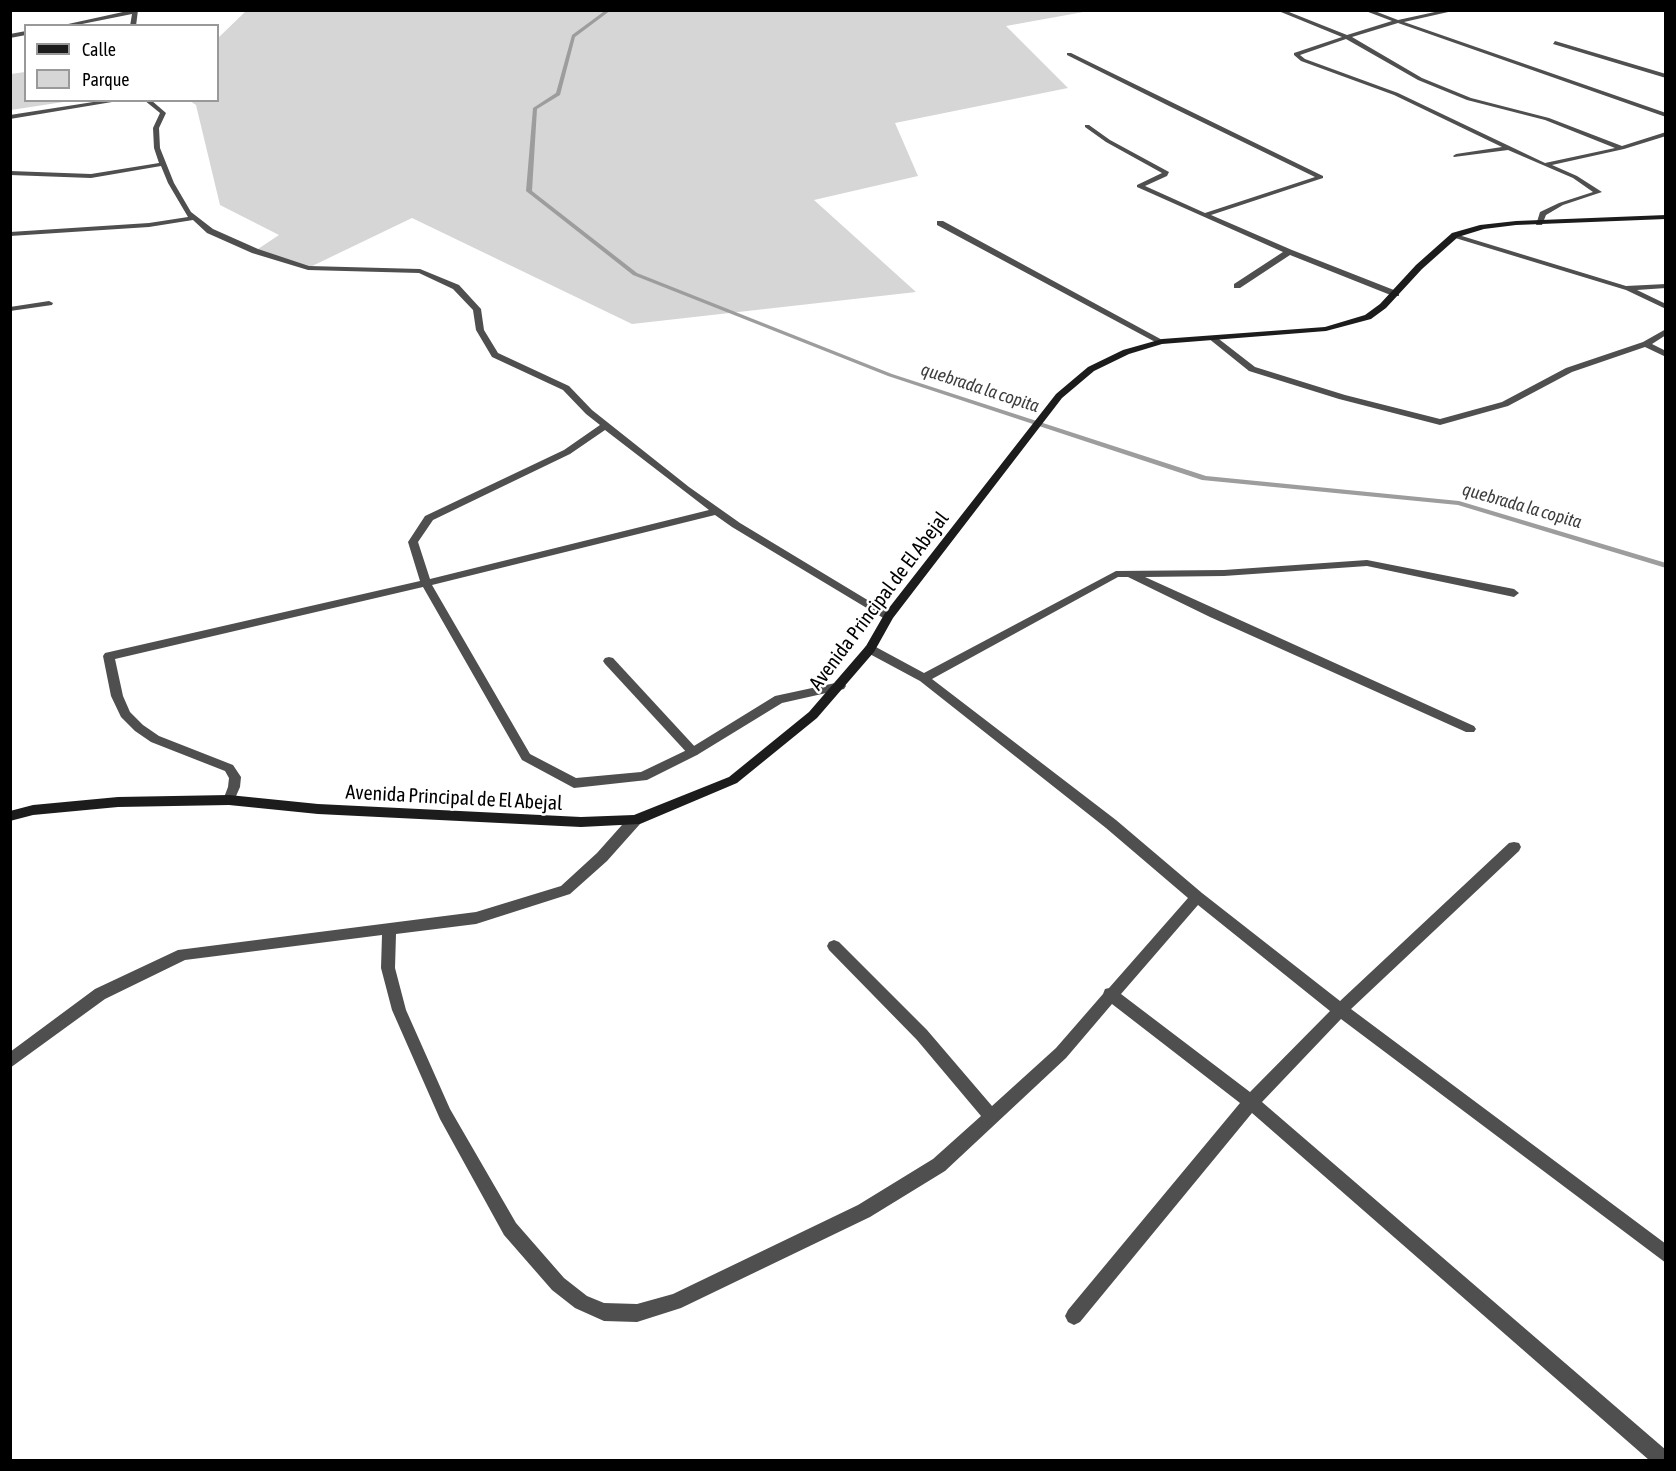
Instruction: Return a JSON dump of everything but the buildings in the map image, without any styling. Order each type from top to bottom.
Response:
[{"type":"main road","name":"Avenida Principal de El Abejal","points":[[10,816],[33,810],[118,802],[229,800],[318,809],[580,822],[635,820],[733,780],[813,715],[870,648],[890,616],[1059,396],[1091,369],[1126,352],[1162,342],[1326,329],[1368,317],[1396,294],[1419,267],[1455,235],[1483,227],[1665,217]]},
{"type":"street","points":[[1278,10],[1347,38],[1420,79],[1459,95],[1547,119],[1622,148]]},
{"type":"street","points":[[1365,10],[1665,115]]},
{"type":"street","points":[[1455,10],[1399,21],[1296,54],[1303,60],[1435,111],[1544,165],[1575,177],[1599,192],[1560,204],[1543,214],[1539,223]]},
{"type":"street","points":[[71,24],[135,11]]},
{"type":"street","points":[[1555,43],[1665,76]]},
{"type":"street","points":[[1069,54],[1321,177],[1205,215]]},
{"type":"street","points":[[10,117],[109,102]]},
{"type":"street","points":[[149,102],[163,113],[156,128],[157,148],[171,183],[188,213],[210,231],[255,251],[308,268],[420,271],[456,286],[477,309],[480,330],[495,355],[566,388],[590,412],[717,511],[890,616]]},
{"type":"street","points":[[1087,126],[1108,141],[1166,172],[1139,186],[1289,252],[1396,294]]},
{"type":"street","points":[[1544,165],[1622,148],[1665,134]]},
{"type":"street","points":[[1456,156],[1509,148]]},
{"type":"street","points":[[10,173],[91,176],[163,164]]},
{"type":"street","points":[[10,234],[149,225],[194,218]]},
{"type":"street","points":[[940,224],[1162,342]]},
{"type":"street","points":[[1455,235],[1626,288],[1665,307]]},
{"type":"street","points":[[1237,286],[1289,252]]},
{"type":"street","points":[[1626,288],[1665,286]]},
{"type":"street","points":[[10,309],[49,303]]},
{"type":"street","points":[[1212,338],[1252,369],[1342,398],[1440,422],[1505,404],[1569,370],[1646,344],[1665,331]]},
{"type":"street","points":[[1646,344],[1665,355]]},
{"type":"street","points":[[606,425],[567,452],[429,518],[413,542],[426,584],[526,757],[574,783],[643,777],[693,752],[779,699],[840,686]]},
{"type":"street","points":[[229,800],[235,777],[229,768],[155,739],[125,714],[117,696],[109,656],[426,584],[717,511]]},
{"type":"street","points":[[924,678],[1116,574],[1224,573],[1367,563],[1514,593]]},
{"type":"street","points":[[1130,573],[1214,614],[1470,729]]},
{"type":"street","points":[[870,648],[924,678],[1111,824],[1197,897],[1340,1010],[1665,1254]]},
{"type":"street","points":[[609,661],[693,752]]},
{"type":"street","points":[[10,1062],[100,993],[183,954],[476,918],[565,890],[602,857],[635,820]]},
{"type":"street","points":[[1074,1316],[1251,1102],[1340,1010],[1514,847]]},
{"type":"street","points":[[389,930],[388,968],[399,1010],[445,1114],[510,1229],[558,1284],[581,1302],[604,1312],[637,1313],[675,1302],[864,1211],[939,1165],[1060,1053],[1110,993],[1197,897]]},
{"type":"street","points":[[834,946],[922,1035],[992,1118]]},
{"type":"street","points":[[1110,993],[1251,1102],[1663,1461]]},
{"type":"green space","points":[[1089,10],[1006,26],[1068,88],[895,123],[918,176],[814,200],[916,292],[632,324],[412,218],[308,268],[255,251],[279,235],[220,205],[196,105],[192,102],[219,102],[219,37],[246,11]]},
{"type":"green space","points":[[24,72],[24,102],[63,102],[11,110],[11,74]]},
{"type":"waterway","name":"quebrada la copita","points":[[609,10],[573,36],[558,94],[535,108],[529,191],[635,274],[890,375],[1205,478],[1459,503],[1666,566]]}]
